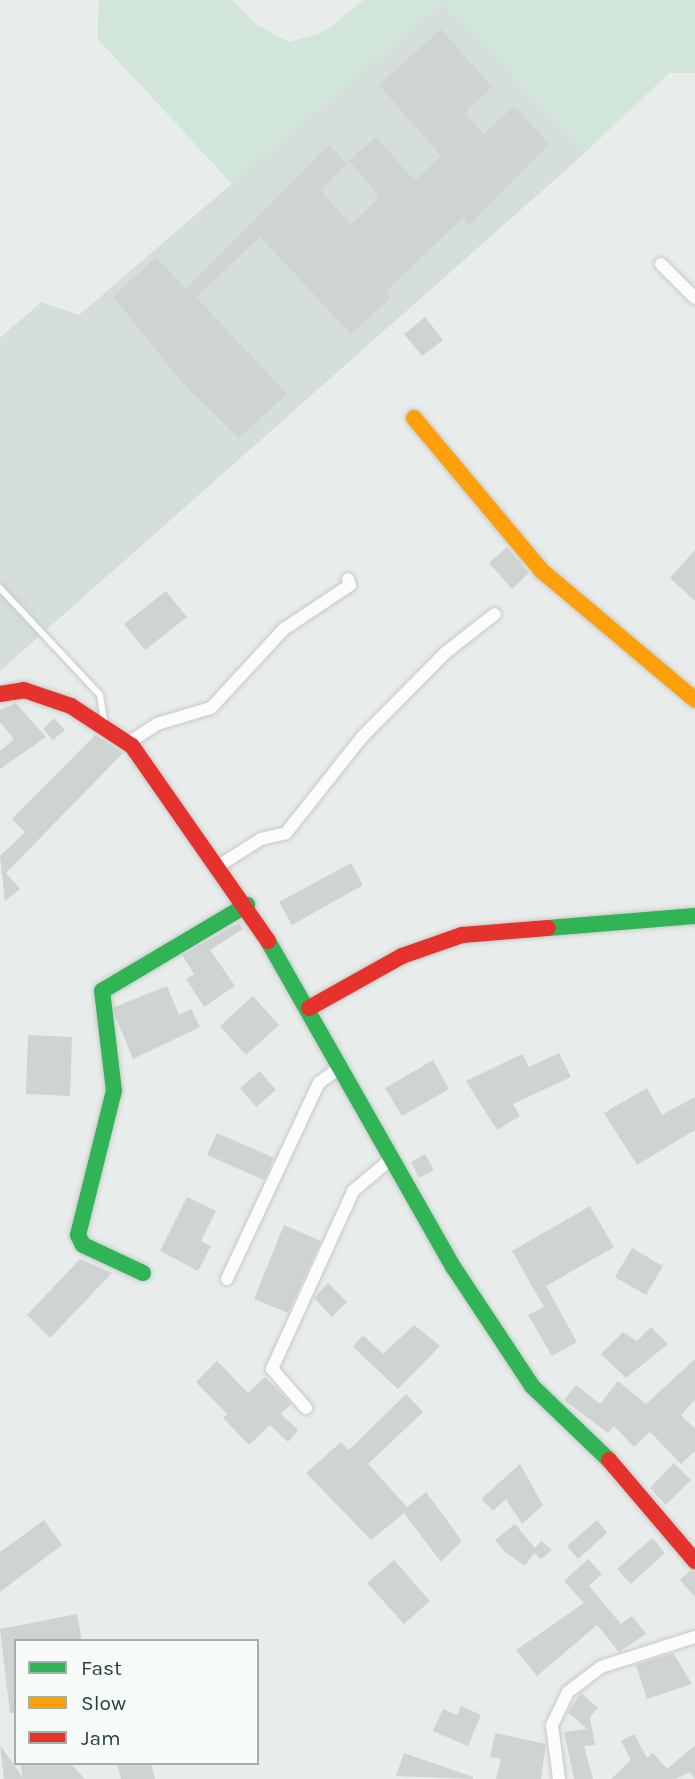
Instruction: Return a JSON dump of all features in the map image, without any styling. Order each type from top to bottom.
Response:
[{"type":"street","points":[[662,264],[695,299]]},
{"type":"street","points":[[414,418],[542,571],[695,700]]},
{"type":"street","points":[[128,743],[157,724],[211,708],[285,629],[350,585],[348,579]]},
{"type":"street","points":[[220,866],[261,839],[286,833],[362,737],[445,653],[495,614]]},
{"type":"street","points":[[0,694],[24,690],[106,726],[128,743],[179,803],[247,905],[309,1008],[391,1159],[532,1386],[628,1479],[695,1561]]},
{"type":"street","points":[[143,1273],[83,1245],[78,1235],[114,1091],[102,991],[247,905]]},
{"type":"street","points":[[309,1008],[402,956],[462,935],[695,916]]},
{"type":"street","points":[[227,1279],[318,1083],[340,1067]]},
{"type":"street","points":[[306,1408],[272,1370],[353,1191],[391,1159]]},
{"type":"street","points":[[559,1779],[552,1725],[569,1692],[601,1667],[695,1637]]},
{"type":"lane","points":[[0,588],[100,695],[106,726]]},
{"type":"shaded area","points":[[442,3],[586,152],[0,671],[0,338],[41,302],[79,315]]},
{"type":"green space","points":[[99,0],[233,0],[255,24],[289,42],[322,33],[364,0],[695,0],[695,73],[669,73],[586,152],[442,3],[232,184],[97,38]]},
{"type":"building","points":[[441,29],[492,87],[464,113],[484,134],[514,106],[549,144],[469,225],[463,218],[386,291],[391,297],[351,334],[260,237],[196,297],[287,394],[239,438],[187,388],[113,297],[156,257],[186,289],[329,145],[347,164],[320,190],[351,224],[380,197],[349,161],[376,137],[415,181],[441,156],[379,85]]},
{"type":"building","points":[[425,317],[443,340],[422,356],[404,334]]},
{"type":"building","points":[[507,547],[529,573],[512,589],[489,563]]},
{"type":"building","points":[[695,550],[695,601],[670,578]]},
{"type":"building","points":[[166,591],[187,617],[145,650],[124,624]]},
{"type":"building","points":[[16,703],[46,737],[0,769],[0,751],[14,739],[0,722],[0,710]]},
{"type":"building","points":[[54,718],[65,730],[53,740],[43,729]]},
{"type":"building","points":[[95,735],[123,753],[6,873],[20,889],[5,901],[0,856],[25,832],[12,819]]},
{"type":"building","points":[[351,863],[363,885],[292,925],[279,902]]},
{"type":"building","points":[[239,923],[243,929],[210,950],[235,986],[204,1007],[186,979],[194,974],[182,955]]},
{"type":"building","points":[[167,986],[179,1015],[191,1009],[200,1027],[133,1059],[112,1008]]},
{"type":"building","points":[[253,996],[279,1025],[246,1055],[220,1026]]},
{"type":"building","points":[[28,1035],[72,1037],[70,1096],[26,1094]]},
{"type":"building","points":[[559,1053],[571,1077],[513,1104],[520,1116],[497,1130],[466,1081],[522,1054],[529,1067]]},
{"type":"building","points":[[433,1060],[449,1089],[402,1116],[385,1088]]},
{"type":"building","points":[[260,1071],[276,1090],[256,1107],[240,1088]]},
{"type":"building","points":[[647,1088],[662,1115],[695,1097],[695,1130],[637,1165],[604,1113]]},
{"type":"building","points":[[217,1133],[274,1158],[264,1180],[207,1155]]},
{"type":"building","points":[[425,1154],[434,1170],[419,1178],[411,1162]]},
{"type":"building","points":[[187,1197],[216,1211],[201,1241],[211,1246],[198,1271],[160,1251]]},
{"type":"building","points":[[590,1206],[614,1247],[546,1286],[577,1342],[552,1356],[528,1315],[544,1307],[512,1251]]},
{"type":"building","points":[[284,1225],[321,1241],[288,1313],[254,1299]]},
{"type":"building","points":[[632,1248],[663,1266],[646,1295],[615,1277]]},
{"type":"building","points":[[80,1259],[112,1273],[50,1338],[27,1315]]},
{"type":"building","points":[[328,1283],[347,1302],[332,1317],[314,1298]]},
{"type":"building","points":[[414,1325],[440,1346],[398,1389],[353,1347],[363,1335],[383,1354]]},
{"type":"building","points":[[651,1327],[668,1344],[626,1378],[601,1354],[623,1332],[637,1341]]},
{"type":"building","points":[[695,1359],[695,1400],[681,1415],[695,1429],[695,1451],[681,1464],[650,1432],[634,1447],[614,1426],[608,1433],[564,1400],[576,1385],[600,1404],[618,1381],[646,1404]]},
{"type":"building","points":[[217,1361],[248,1393],[265,1377],[286,1398],[291,1404],[281,1414],[298,1430],[288,1442],[270,1425],[249,1445],[223,1418],[227,1414],[196,1382]]},
{"type":"building","points":[[406,1394],[423,1412],[368,1464],[407,1507],[426,1492],[462,1541],[441,1562],[404,1513],[371,1540],[306,1473],[341,1442],[349,1450]]},
{"type":"building","points":[[674,1463],[691,1480],[666,1505],[650,1488]]},
{"type":"building","points":[[520,1464],[543,1505],[522,1524],[506,1499],[493,1511],[481,1499]]},
{"type":"building","points":[[44,1520],[62,1545],[0,1592],[0,1552]]},
{"type":"building","points":[[597,1520],[607,1533],[578,1559],[567,1546]]},
{"type":"building","points":[[515,1524],[535,1548],[541,1541],[552,1550],[541,1559],[534,1553],[525,1566],[505,1552],[495,1540]]},
{"type":"building","points":[[652,1538],[665,1553],[631,1584],[617,1569]]},
{"type":"building","points":[[588,1559],[602,1574],[589,1586],[621,1624],[632,1616],[646,1634],[619,1652],[597,1625],[537,1676],[516,1650],[584,1603],[564,1581]]},
{"type":"building","points":[[394,1560],[430,1601],[404,1624],[367,1583]]},
{"type":"building","points":[[690,1571],[695,1572],[695,1597],[680,1580]]},
{"type":"building","points":[[77,1614],[82,1639],[14,1639],[14,1713],[10,1713],[0,1629]]},
{"type":"building","points":[[673,1653],[692,1684],[647,1699],[636,1665]]},
{"type":"building","points":[[581,1693],[598,1708],[590,1717],[595,1745],[584,1746],[593,1779],[574,1779],[564,1732],[587,1729],[568,1712]]},
{"type":"building","points":[[461,1706],[481,1715],[468,1746],[433,1731],[443,1709],[457,1715]]},
{"type":"building","points":[[495,1733],[546,1744],[541,1779],[496,1779],[501,1759],[490,1757]]},
{"type":"building","points":[[634,1734],[647,1758],[653,1753],[667,1769],[695,1745],[695,1779],[690,1772],[676,1779],[611,1779],[631,1760],[621,1741]]},
{"type":"building","points":[[0,1745],[23,1778],[20,1765],[72,1765],[85,1779],[4,1779]]},
{"type":"building","points":[[404,1753],[473,1777],[473,1779],[396,1776]]},
{"type":"building","points":[[118,1765],[152,1765],[155,1779],[121,1779]]},
{"type":"traffic: fast","points":[[143,1273],[83,1245],[78,1235],[114,1091],[102,991],[247,905]]},
{"type":"traffic: fast","points":[[548,928],[695,916]]},
{"type":"traffic: fast","points":[[268,941],[454,1268],[532,1386],[609,1460]]},
{"type":"traffic: slow","points":[[414,418],[542,571],[695,700]]},
{"type":"traffic: jam","points":[[0,694],[24,690],[71,706],[132,746],[268,941]]},
{"type":"traffic: jam","points":[[309,1008],[402,956],[462,935],[548,928]]},
{"type":"traffic: jam","points":[[609,1460],[695,1561]]}]
